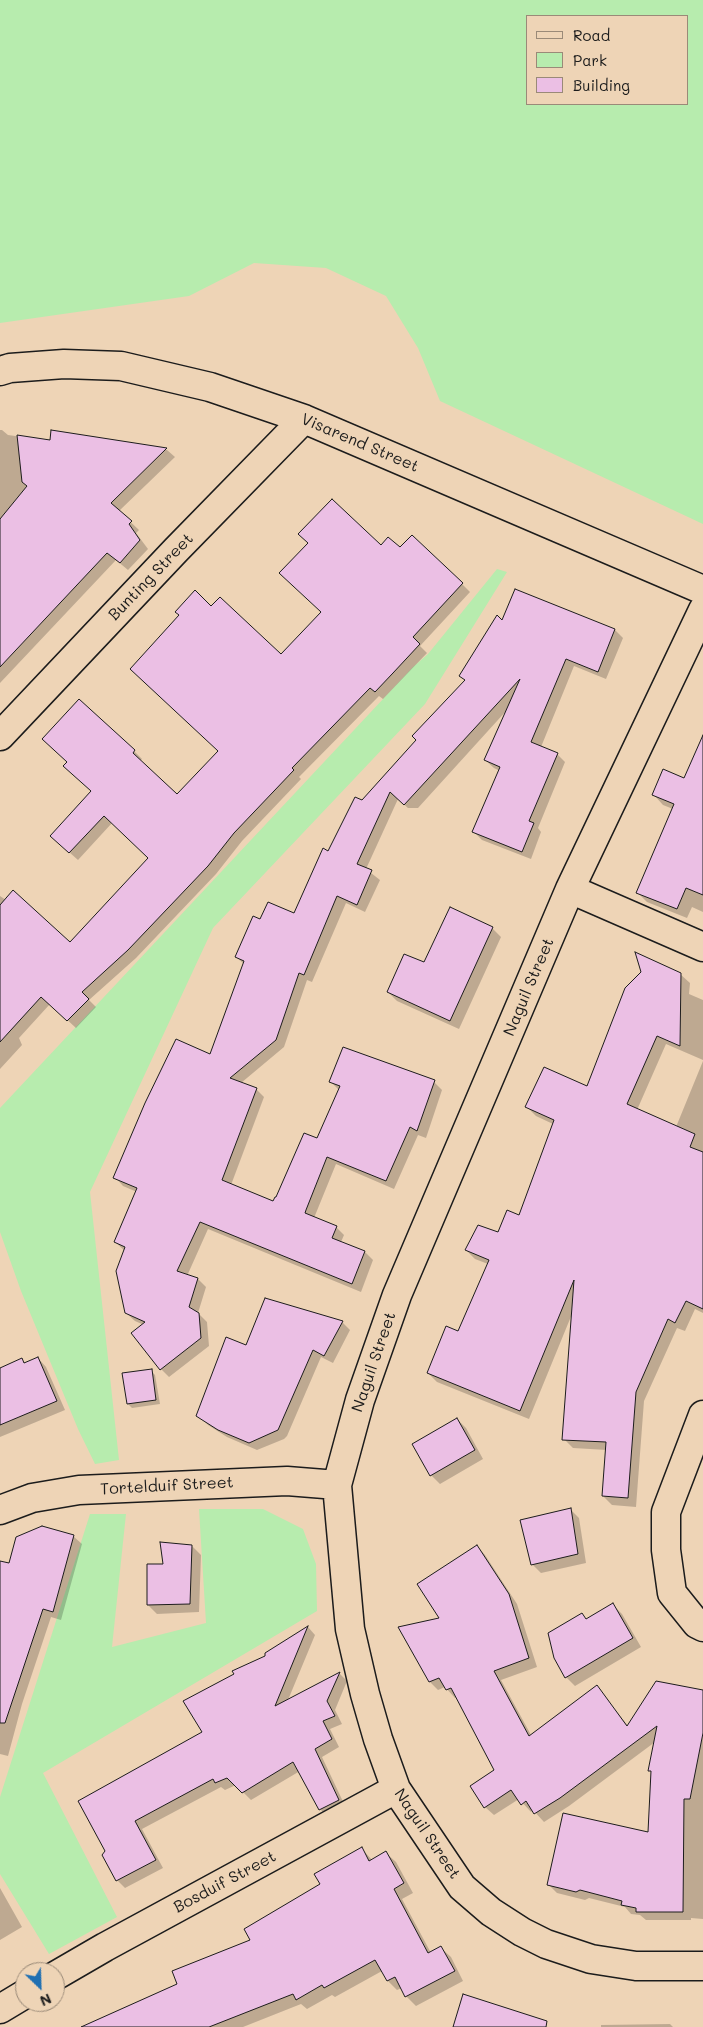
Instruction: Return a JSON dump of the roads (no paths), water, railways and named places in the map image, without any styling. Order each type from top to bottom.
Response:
[{"type":"street","name":"Visarend Street","points":[[0,370],[64,364],[121,366],[210,387],[304,419],[703,590]]},
{"type":"street","name":"Bunting Street","points":[[0,736],[176,550],[304,419]]},
{"type":"street","name":"Naguil Street","points":[[703,610],[570,889],[397,1295],[360,1400],[337,1485],[350,1629],[365,1694],[396,1789],[462,1886],[492,1912],[522,1932],[546,1944],[591,1959],[636,1966],[703,1966]]},
{"type":"street","points":[[570,889],[703,947]]},
{"type":"street","points":[[703,1415],[666,1512],[666,1550],[672,1593],[697,1624],[703,1627]]},
{"type":"street","name":"Tortelduif Street","points":[[0,1510],[32,1498],[79,1490],[287,1481],[337,1485]]},
{"type":"street","name":"Bosduif Street","points":[[65,1970],[396,1789]]},
{"type":"street","points":[[0,2009],[15,2000]]}]
